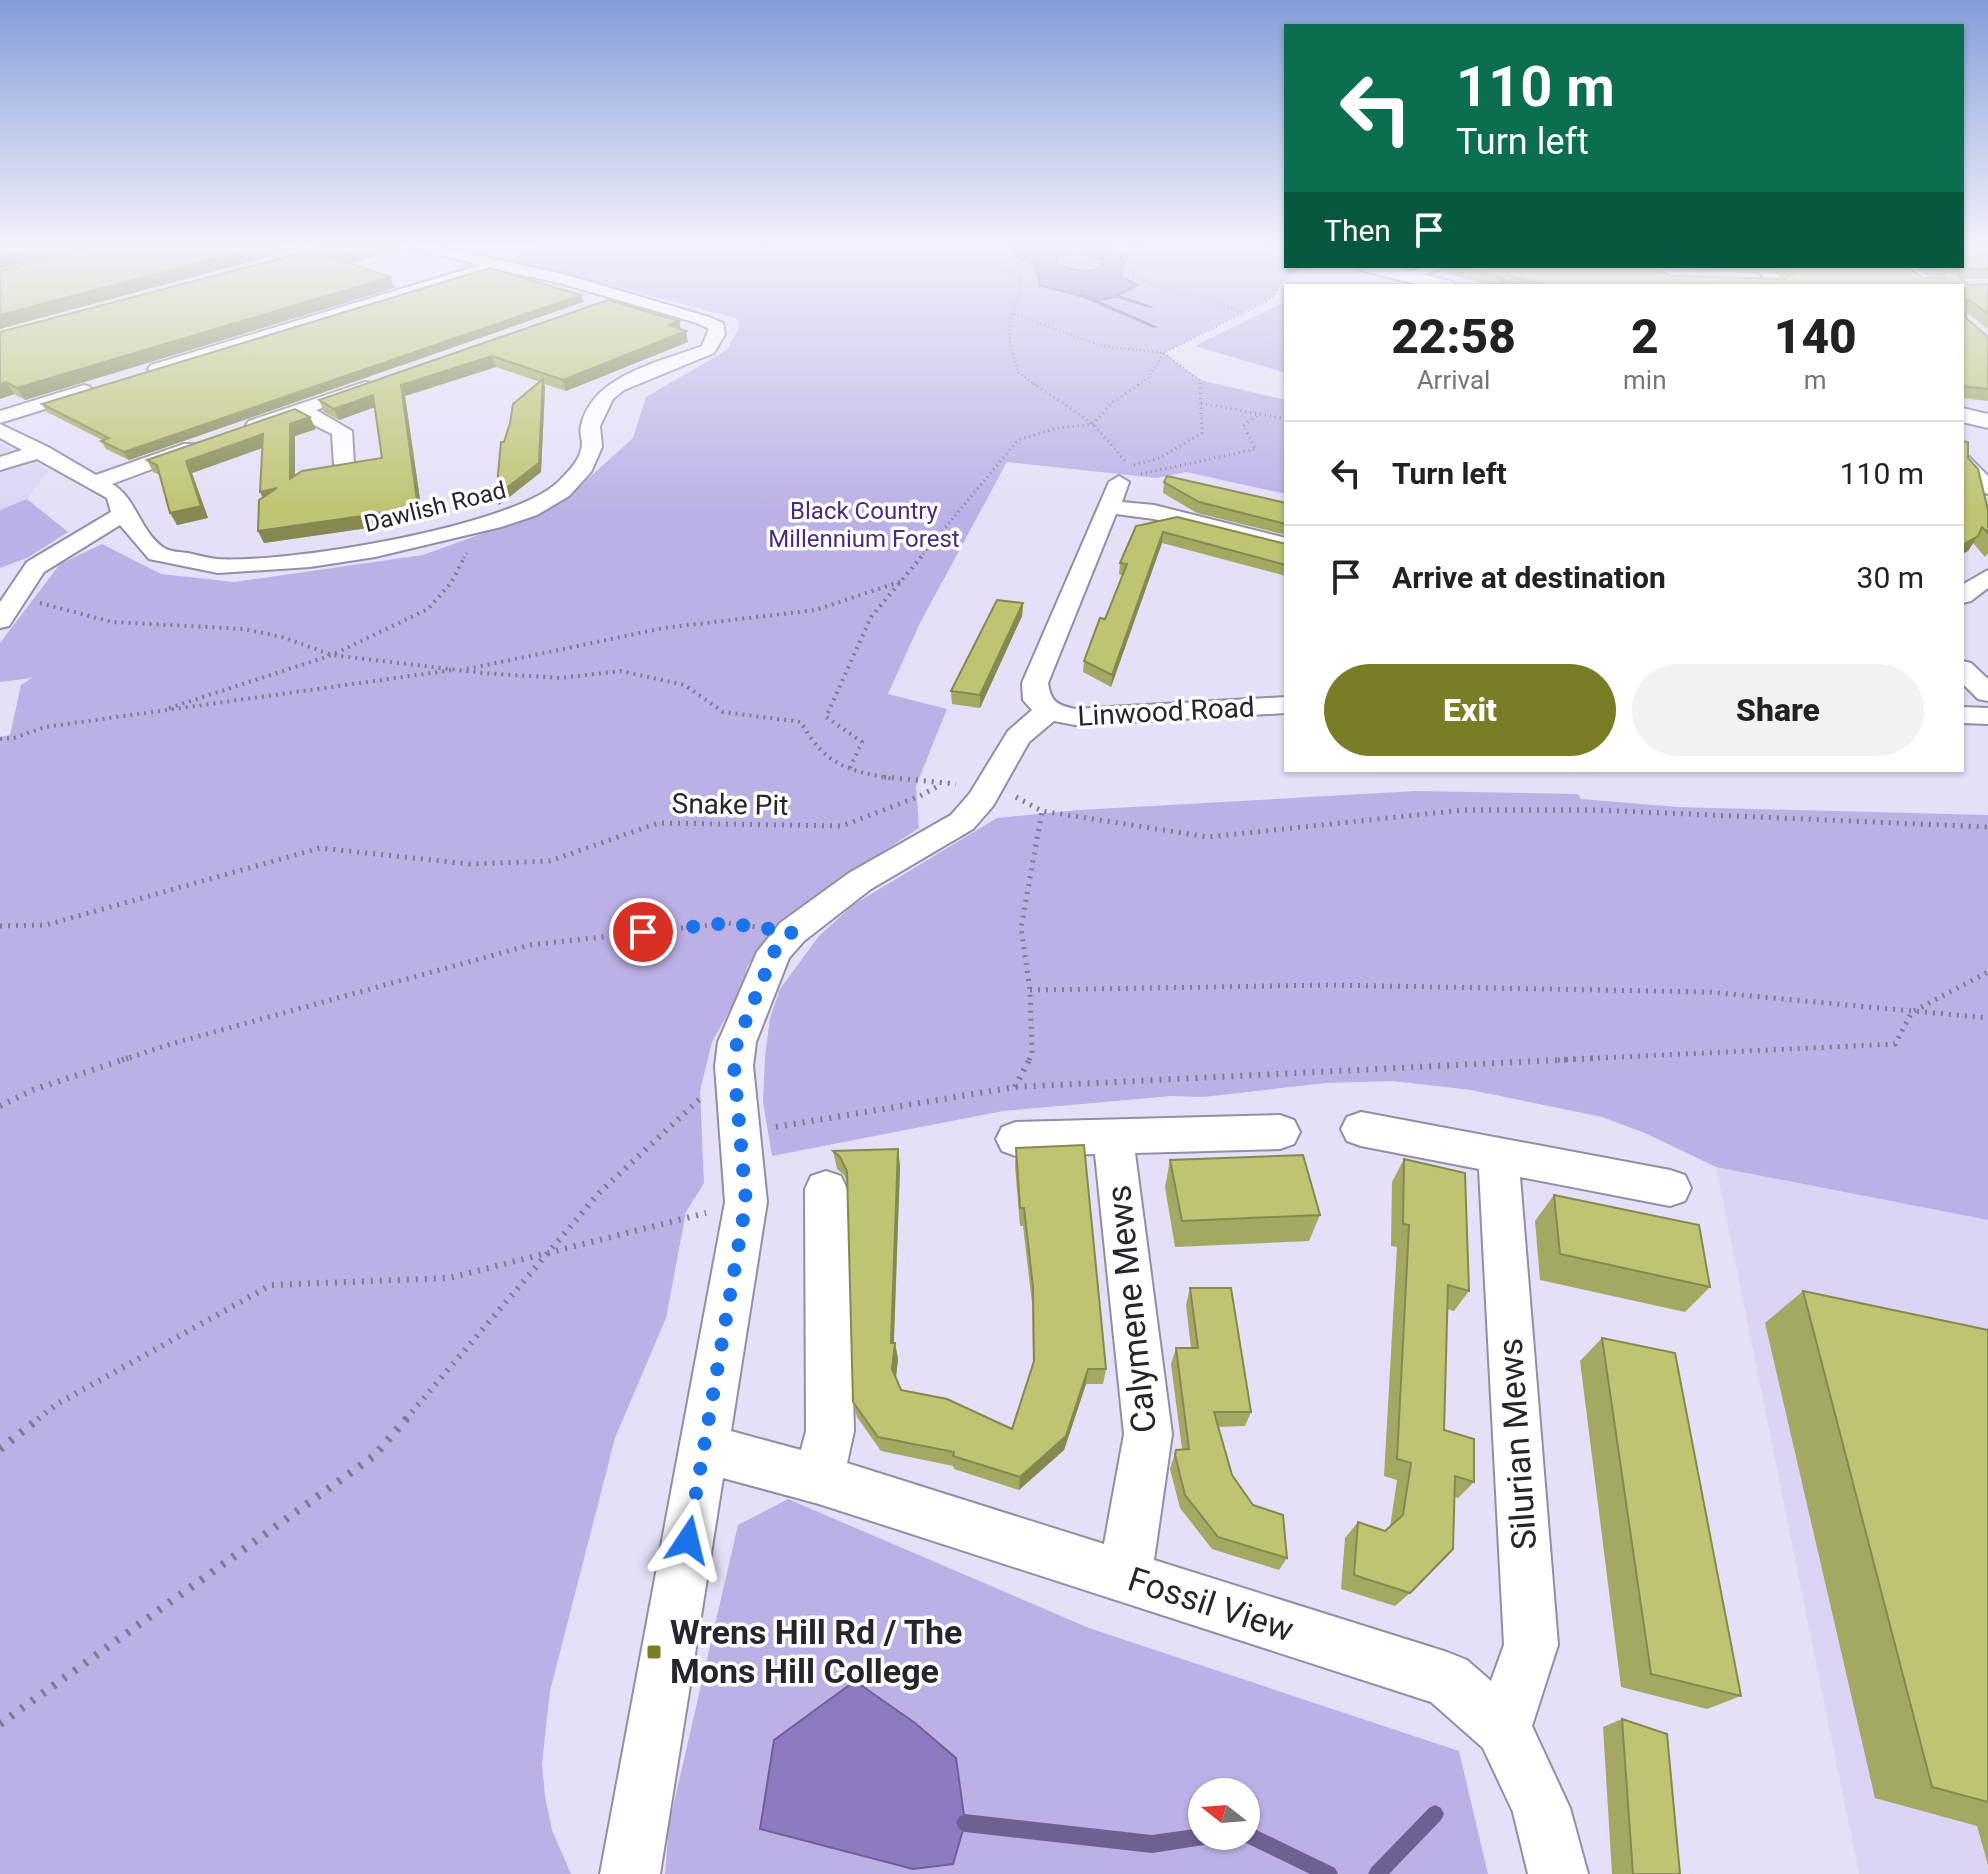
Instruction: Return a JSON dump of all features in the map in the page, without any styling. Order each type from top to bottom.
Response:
[{"type":"main road","points":[[1964,415],[1988,421]]},
{"type":"street","points":[[136,375],[268,334]]},
{"type":"street","name":"Dawlish Road","points":[[0,430],[116,495],[123,514],[157,554],[218,566],[310,560],[405,544],[529,510],[561,491],[584,468],[592,447],[590,426],[605,396],[618,386],[708,349],[717,334]]},
{"type":"street","points":[[242,430],[389,379]]},
{"type":"street","points":[[0,417],[106,385]]},
{"type":"street","points":[[300,410],[342,431],[344,464]]},
{"type":"street","points":[[97,482],[213,441]]},
{"type":"street","points":[[0,464],[41,451]]},
{"type":"street","points":[[1964,463],[1988,488]]},
{"type":"street","points":[[630,1874],[746,1202],[734,1066],[737,1042],[774,952],[792,932],[860,881],[962,822],[982,799],[1018,737],[1048,711],[1037,700],[1035,683],[1114,494],[1154,512],[1284,544]]},
{"type":"street","points":[[0,621],[14,589],[35,567],[123,514]]},
{"type":"street","points":[[1964,595],[1988,577]]},
{"type":"street","points":[[1964,671],[1988,693]]},
{"type":"street","name":"Linwood Road","points":[[1048,711],[1075,717],[1284,705]]},
{"type":"street","points":[[1964,715],[1988,716]]},
{"type":"street","points":[[1361,1129],[1670,1188]]},
{"type":"street","points":[[1016,1139],[1280,1132]]},
{"type":"street","name":"Calymene Mews","points":[[1113,1136],[1148,1434],[1125,1576]]},
{"type":"street","name":"Silurian Mews","points":[[1498,1155],[1531,1645],[1503,1728]]},
{"type":"street","points":[[819,1479],[830,1431],[826,1189]]},
{"type":"street","name":"Fossil View","points":[[704,1448],[819,1479],[1447,1680],[1503,1728],[1541,1808],[1558,1874]]},
{"type":"path","points":[[1009,334],[1018,372],[1093,424],[1129,466],[1160,458],[1202,433],[1200,380],[1164,353],[1102,346],[1070,334]]},
{"type":"path","points":[[14,589],[112,622],[244,629],[282,637],[332,655],[560,678],[621,671],[685,685],[723,712],[801,722],[819,752],[850,768],[862,742],[826,717],[871,617],[1018,440],[1057,428],[1093,424],[1113,402],[1148,378],[1164,353],[1201,334]]},
{"type":"path","points":[[1201,403],[1284,419]]},
{"type":"path","points":[[1114,494],[1124,475],[1150,473],[1256,449],[1243,426],[1257,415]]},
{"type":"path","points":[[153,713],[332,655],[428,609],[451,583],[476,527]]},
{"type":"path","points":[[0,739],[45,727],[506,664],[548,651],[666,627],[805,612],[855,600],[902,581]]},
{"type":"path","name":"Snake Pit","points":[[0,926],[46,925],[320,848],[469,864],[550,861],[658,823],[842,826],[920,796],[940,785],[850,768]]},
{"type":"path","points":[[1009,790],[1042,811],[1208,837],[1464,810],[1596,810],[1988,827]]},
{"type":"path","points":[[1015,1087],[1032,1054],[1030,990],[1021,928],[1042,811]]},
{"type":"path","points":[[0,1106],[33,1090],[171,1044],[530,945],[727,923],[792,932]]},
{"type":"path","points":[[774,1127],[1015,1087],[1895,1044],[1912,1012],[1988,972]]},
{"type":"path","points":[[1030,990],[1328,985],[1708,992],[1988,1018]]},
{"type":"path","points":[[0,1724],[374,1456],[599,1193],[734,1066]]},
{"type":"path","points":[[0,1449],[57,1404],[271,1285],[449,1278],[746,1202]]},
{"type":"shaded area","points":[[0,443],[49,470],[27,499],[0,510]]},
{"type":"shaded area","points":[[1716,1167],[1988,1220],[1988,1874],[1859,1874]]},
{"type":"shaded area","points":[[855,1681],[915,1723],[956,1758],[965,1823],[953,1864],[913,1869],[760,1829],[774,1740]]},
{"type":"green space","name":"Black Country Millennium Forest","points":[[735,334],[1200,334],[1164,353],[1200,380],[1284,400],[1284,494],[1186,472],[1157,478],[1007,462],[920,623],[888,694],[947,709],[916,786],[919,828],[819,894],[773,931],[747,967],[742,989],[712,1042],[700,1091],[704,1183],[686,1212],[666,1318],[615,1438],[550,1691],[542,1764],[545,1796],[552,1830],[571,1874],[0,1874],[0,737],[10,735],[21,685],[32,678],[0,682],[0,643],[60,564],[102,544],[161,574],[234,582],[423,555],[536,514],[581,485],[633,438],[646,397],[727,350]]},
{"type":"green space","points":[[1218,334],[1284,334],[1284,372],[1195,346]]},
{"type":"green space","points":[[27,499],[68,532],[27,558],[0,568],[0,510]]},
{"type":"green space","points":[[1417,791],[1578,794],[1581,799],[1677,807],[1988,815],[1988,1220],[1716,1167],[1645,1133],[1602,1117],[1471,1090],[1393,1081],[1326,1083],[1203,1097],[1172,1096],[1003,1111],[772,1156],[763,1102],[765,1057],[770,1018],[780,989],[819,936],[853,905],[997,818],[1079,810]]},
{"type":"green space","points":[[788,1499],[1089,1628],[1459,1751],[1488,1874],[665,1874],[669,1824],[738,1525]]},
{"type":"building","points":[[0,334],[197,334],[17,388],[6,382],[0,384]]},
{"type":"building","points":[[271,334],[466,334],[124,452],[101,441],[109,438],[42,404]]},
{"type":"building","points":[[508,334],[677,334],[563,380],[492,356],[401,385],[418,508],[258,531],[259,500],[277,488],[260,492],[263,434],[186,461],[201,506],[170,513],[157,465],[147,460],[295,409],[310,417],[290,424],[290,479],[302,471],[382,458],[373,395],[334,409],[319,400]]},
{"type":"building","points":[[1964,334],[1988,337],[1988,389],[1964,386]]},
{"type":"building","points":[[543,379],[539,463],[496,496],[501,442],[504,442],[510,423],[513,404]]},
{"type":"building","points":[[1964,441],[1968,442],[1968,458],[1978,469],[1988,510],[1988,533],[1982,527],[1978,536],[1964,544]]},
{"type":"building","points":[[1167,476],[1284,503],[1284,523],[1199,502],[1164,482]]},
{"type":"building","points":[[1177,517],[1284,544],[1284,564],[1163,532],[1112,675],[1084,661],[1100,618],[1105,619],[1127,564],[1120,563],[1136,526]]},
{"type":"building","points":[[997,600],[1023,603],[980,695],[951,691]]},
{"type":"building","points":[[1084,1145],[1106,1369],[1088,1369],[1066,1436],[1020,1477],[953,1456],[954,1452],[878,1437],[853,1402],[847,1171],[833,1151],[898,1149],[891,1343],[895,1343],[892,1369],[901,1390],[947,1399],[1012,1429],[1034,1361],[1033,1287],[1024,1208],[1020,1208],[1016,1148]]},
{"type":"building","points":[[1303,1155],[1320,1215],[1182,1221],[1170,1160]]},
{"type":"building","points":[[1404,1159],[1465,1173],[1469,1291],[1448,1285],[1444,1430],[1474,1439],[1474,1482],[1455,1476],[1453,1549],[1410,1593],[1354,1575],[1358,1522],[1385,1531],[1403,1515],[1411,1463],[1397,1459],[1409,1225],[1403,1224]]},
{"type":"building","points":[[1554,1195],[1699,1225],[1710,1287],[1560,1254]]},
{"type":"building","points":[[1190,1288],[1231,1288],[1251,1412],[1214,1412],[1232,1475],[1253,1505],[1283,1515],[1287,1558],[1218,1537],[1185,1495],[1175,1455],[1176,1450],[1189,1449],[1176,1348],[1198,1348]]},
{"type":"building","points":[[1803,1291],[1988,1330],[1988,1802],[1932,1787]]},
{"type":"building","points":[[1602,1338],[1675,1353],[1741,1696],[1651,1674]]},
{"type":"building","points":[[1622,1719],[1667,1734],[1680,1874],[1633,1874]]},
{"type":"waterway","points":[[1377,1874],[1435,1814]]},
{"type":"waterway","points":[[965,1823],[1152,1844],[1188,1838]]},
{"type":"waterway","points":[[1260,1841],[1329,1874]]},
{"type":"place","name":"Wrens Hill Rd / The Mons Hill College","points":[[654,1652]]},
{"type":"route","points":[[643,932],[727,923],[792,932],[774,952],[737,1042],[734,1066],[746,1202],[688,1540]]}]
